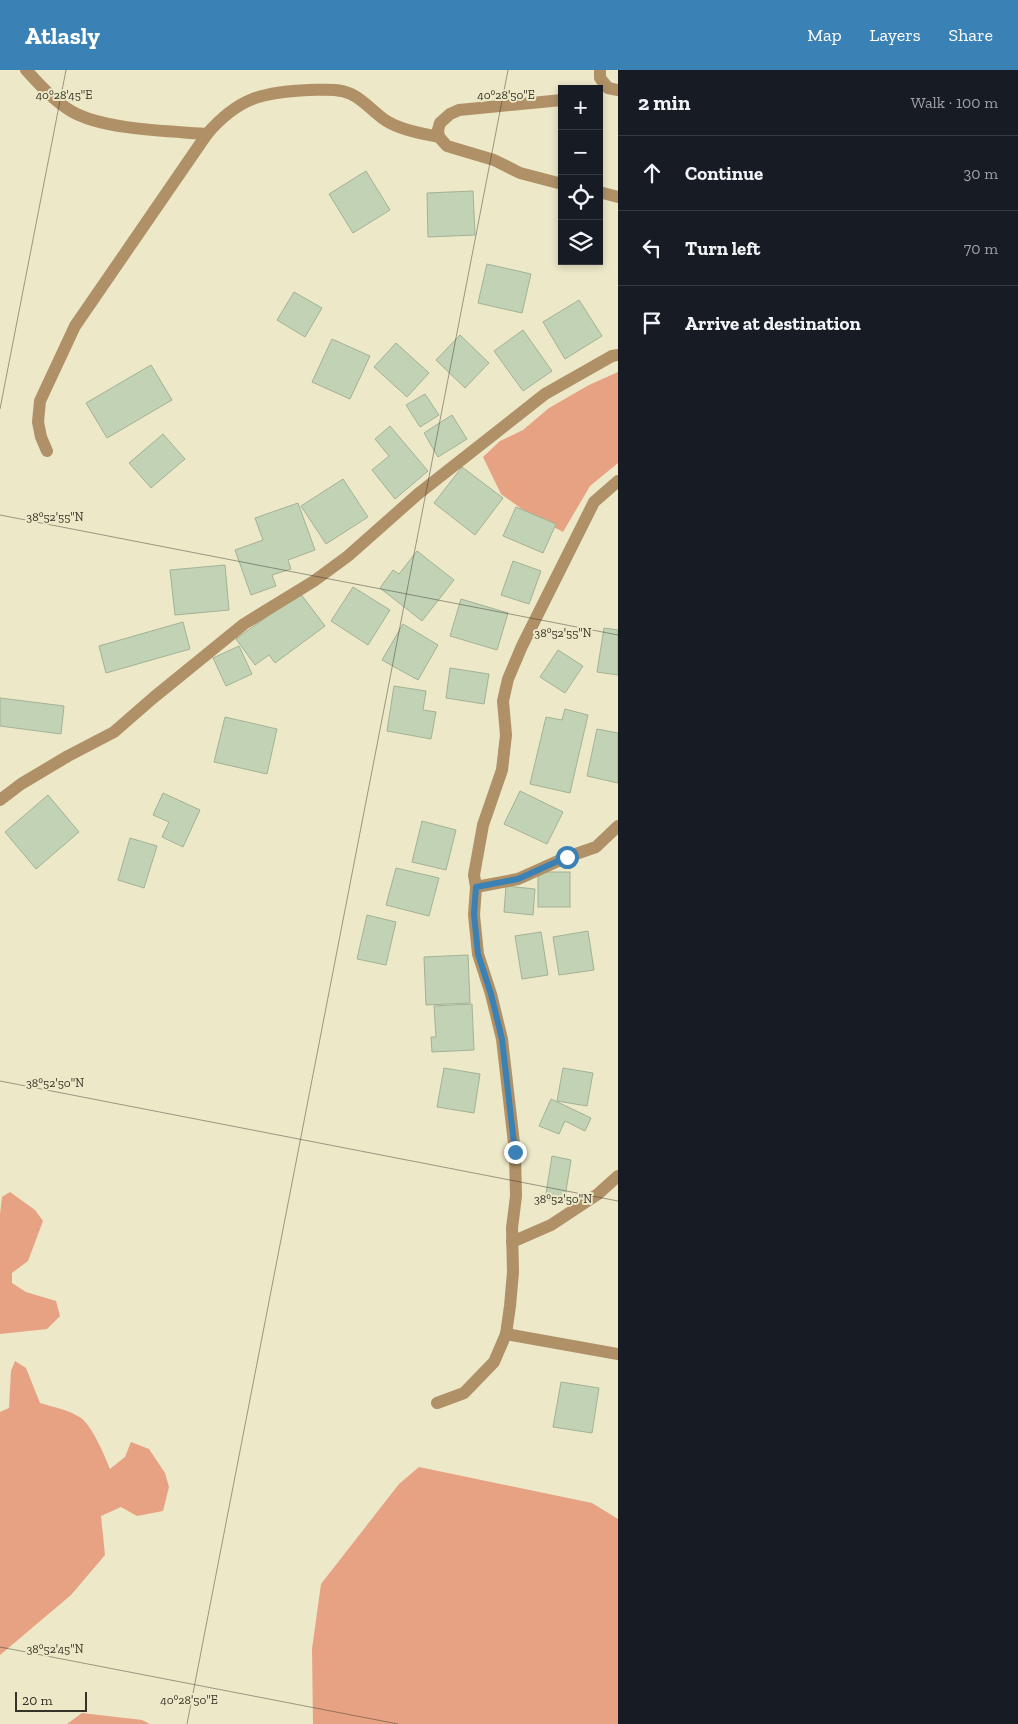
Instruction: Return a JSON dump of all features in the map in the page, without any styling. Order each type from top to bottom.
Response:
[{"type":"street","points":[[26,70],[57,101],[72,111],[96,122],[207,134]]},
{"type":"street","points":[[600,70],[600,78],[609,90]]},
{"type":"street","points":[[47,451],[41,437],[38,422],[40,401],[75,326],[207,134],[220,118],[232,109],[263,95],[282,91],[340,90],[360,100],[385,120],[402,128],[439,137]]},
{"type":"street","points":[[558,100],[459,110],[450,114],[440,124],[438,130],[439,137],[447,146],[494,160],[520,173],[558,183]]},
{"type":"street","points":[[603,193],[618,197]]},
{"type":"street","points":[[0,800],[21,784],[68,756],[114,732],[244,624],[314,581],[348,556],[418,494],[474,452],[545,394],[612,356],[618,355]]},
{"type":"street","points":[[437,1403],[464,1393],[494,1362],[506,1334],[511,1297],[512,1228],[516,1196],[515,1152],[502,1039],[491,994],[478,954],[474,914],[476,887],[474,875],[484,825],[502,770],[506,734],[503,701],[508,680],[526,638],[594,502],[618,481]]},
{"type":"street","points":[[476,887],[518,879],[567,857],[596,847],[618,826]]},
{"type":"street","points":[[512,1242],[551,1225],[598,1194],[618,1176]]},
{"type":"street","points":[[506,1334],[618,1354]]},
{"type":"shaded area","points":[[618,372],[618,463],[590,486],[563,532],[526,512],[501,494],[483,457],[500,441],[523,430],[549,408],[589,385]]},
{"type":"shaded area","points":[[10,1192],[35,1210],[43,1221],[28,1261],[12,1273],[12,1283],[26,1292],[56,1301],[60,1316],[47,1329],[0,1334],[0,1214],[2,1197]]},
{"type":"shaded area","points":[[15,1361],[26,1368],[40,1403],[72,1413],[85,1422],[98,1442],[110,1469],[125,1457],[131,1442],[149,1449],[165,1473],[169,1487],[163,1511],[137,1516],[121,1507],[101,1516],[105,1555],[71,1595],[0,1655],[0,1412],[9,1408],[11,1371]]},
{"type":"shaded area","points":[[419,1467],[592,1503],[618,1519],[618,1724],[313,1724],[312,1649],[321,1584],[399,1484]]},
{"type":"shaded area","points":[[82,1713],[142,1720],[150,1724],[67,1724]]},
{"type":"building","points":[[366,171],[390,210],[353,233],[329,194]]},
{"type":"building","points":[[473,191],[475,235],[428,237],[427,193]]},
{"type":"building","points":[[487,264],[531,274],[522,313],[478,303]]},
{"type":"building","points":[[294,292],[322,308],[305,337],[277,320]]},
{"type":"building","points":[[579,300],[602,336],[565,359],[543,322]]},
{"type":"building","points":[[523,330],[552,371],[523,391],[494,351]]},
{"type":"building","points":[[460,335],[489,363],[465,388],[436,360]]},
{"type":"building","points":[[332,339],[370,356],[350,399],[312,382]]},
{"type":"building","points":[[396,343],[429,373],[407,397],[374,367]]},
{"type":"building","points":[[151,365],[172,400],[107,438],[86,403]]},
{"type":"building","points":[[425,394],[439,415],[420,427],[406,405]]},
{"type":"building","points":[[452,415],[467,439],[438,457],[424,433]]},
{"type":"building","points":[[390,426],[428,471],[395,499],[372,470],[389,456],[375,439]]},
{"type":"building","points":[[163,434],[185,459],[151,488],[129,463]]},
{"type":"building","points":[[462,467],[503,498],[475,535],[434,503]]},
{"type":"building","points":[[343,479],[368,517],[326,544],[301,506]]},
{"type":"building","points":[[298,503],[315,550],[288,560],[291,569],[272,575],[276,586],[251,595],[235,550],[263,540],[255,518]]},
{"type":"building","points":[[516,507],[556,524],[543,553],[503,536]]},
{"type":"building","points":[[417,551],[454,580],[422,621],[380,588],[393,570],[399,574]]},
{"type":"building","points":[[513,561],[541,571],[529,604],[501,595]]},
{"type":"building","points":[[225,565],[229,610],[175,615],[170,570]]},
{"type":"building","points":[[353,587],[390,610],[368,645],[331,621]]},
{"type":"building","points":[[300,593],[325,626],[275,663],[269,655],[255,665],[236,639]]},
{"type":"building","points":[[461,599],[508,613],[497,650],[450,636]]},
{"type":"building","points":[[183,622],[190,649],[106,673],[99,646]]},
{"type":"building","points":[[403,624],[438,645],[418,680],[382,660]]},
{"type":"building","points":[[604,628],[618,630],[618,675],[597,672]]},
{"type":"building","points":[[239,646],[252,674],[226,686],[213,658]]},
{"type":"building","points":[[558,650],[583,666],[565,693],[540,677]]},
{"type":"building","points":[[450,668],[489,674],[484,704],[446,698]]},
{"type":"building","points":[[394,686],[426,691],[423,710],[436,712],[431,739],[387,731]]},
{"type":"building","points":[[0,698],[64,706],[61,734],[0,726]]},
{"type":"building","points":[[565,709],[588,715],[570,793],[530,784],[546,717],[562,720]]},
{"type":"building","points":[[225,717],[277,729],[267,774],[214,762]]},
{"type":"building","points":[[597,729],[618,733],[618,783],[587,776]]},
{"type":"building","points":[[520,791],[563,812],[547,844],[504,824]]},
{"type":"building","points":[[163,793],[200,810],[183,847],[162,837],[169,822],[153,815]]},
{"type":"building","points":[[48,795],[79,832],[36,869],[5,832]]},
{"type":"building","points":[[422,821],[456,830],[446,870],[412,862]]},
{"type":"building","points":[[130,838],[157,846],[144,888],[118,880]]},
{"type":"building","points":[[396,868],[439,878],[429,916],[386,905]]},
{"type":"building","points":[[538,872],[570,872],[570,907],[538,907]]},
{"type":"building","points":[[506,886],[535,889],[533,915],[504,912]]},
{"type":"building","points":[[367,915],[396,922],[386,965],[357,959]]},
{"type":"building","points":[[588,931],[594,970],[559,975],[553,937]]},
{"type":"building","points":[[541,932],[548,975],[522,979],[515,936]]},
{"type":"building","points":[[468,955],[470,1003],[426,1005],[424,957]]},
{"type":"building","points":[[472,1004],[474,1050],[432,1052],[431,1037],[436,1037],[434,1006]]},
{"type":"building","points":[[444,1068],[480,1074],[474,1113],[437,1107]]},
{"type":"building","points":[[563,1068],[593,1073],[587,1106],[557,1101]]},
{"type":"building","points":[[551,1099],[591,1118],[585,1131],[565,1121],[559,1134],[539,1126]]},
{"type":"building","points":[[552,1156],[571,1160],[564,1203],[545,1200]]},
{"type":"building","points":[[561,1382],[599,1388],[592,1433],[553,1427]]},
{"type":"route","points":[[515,1152],[502,1039],[491,994],[478,954],[474,914],[476,887],[518,879],[567,857]]}]
